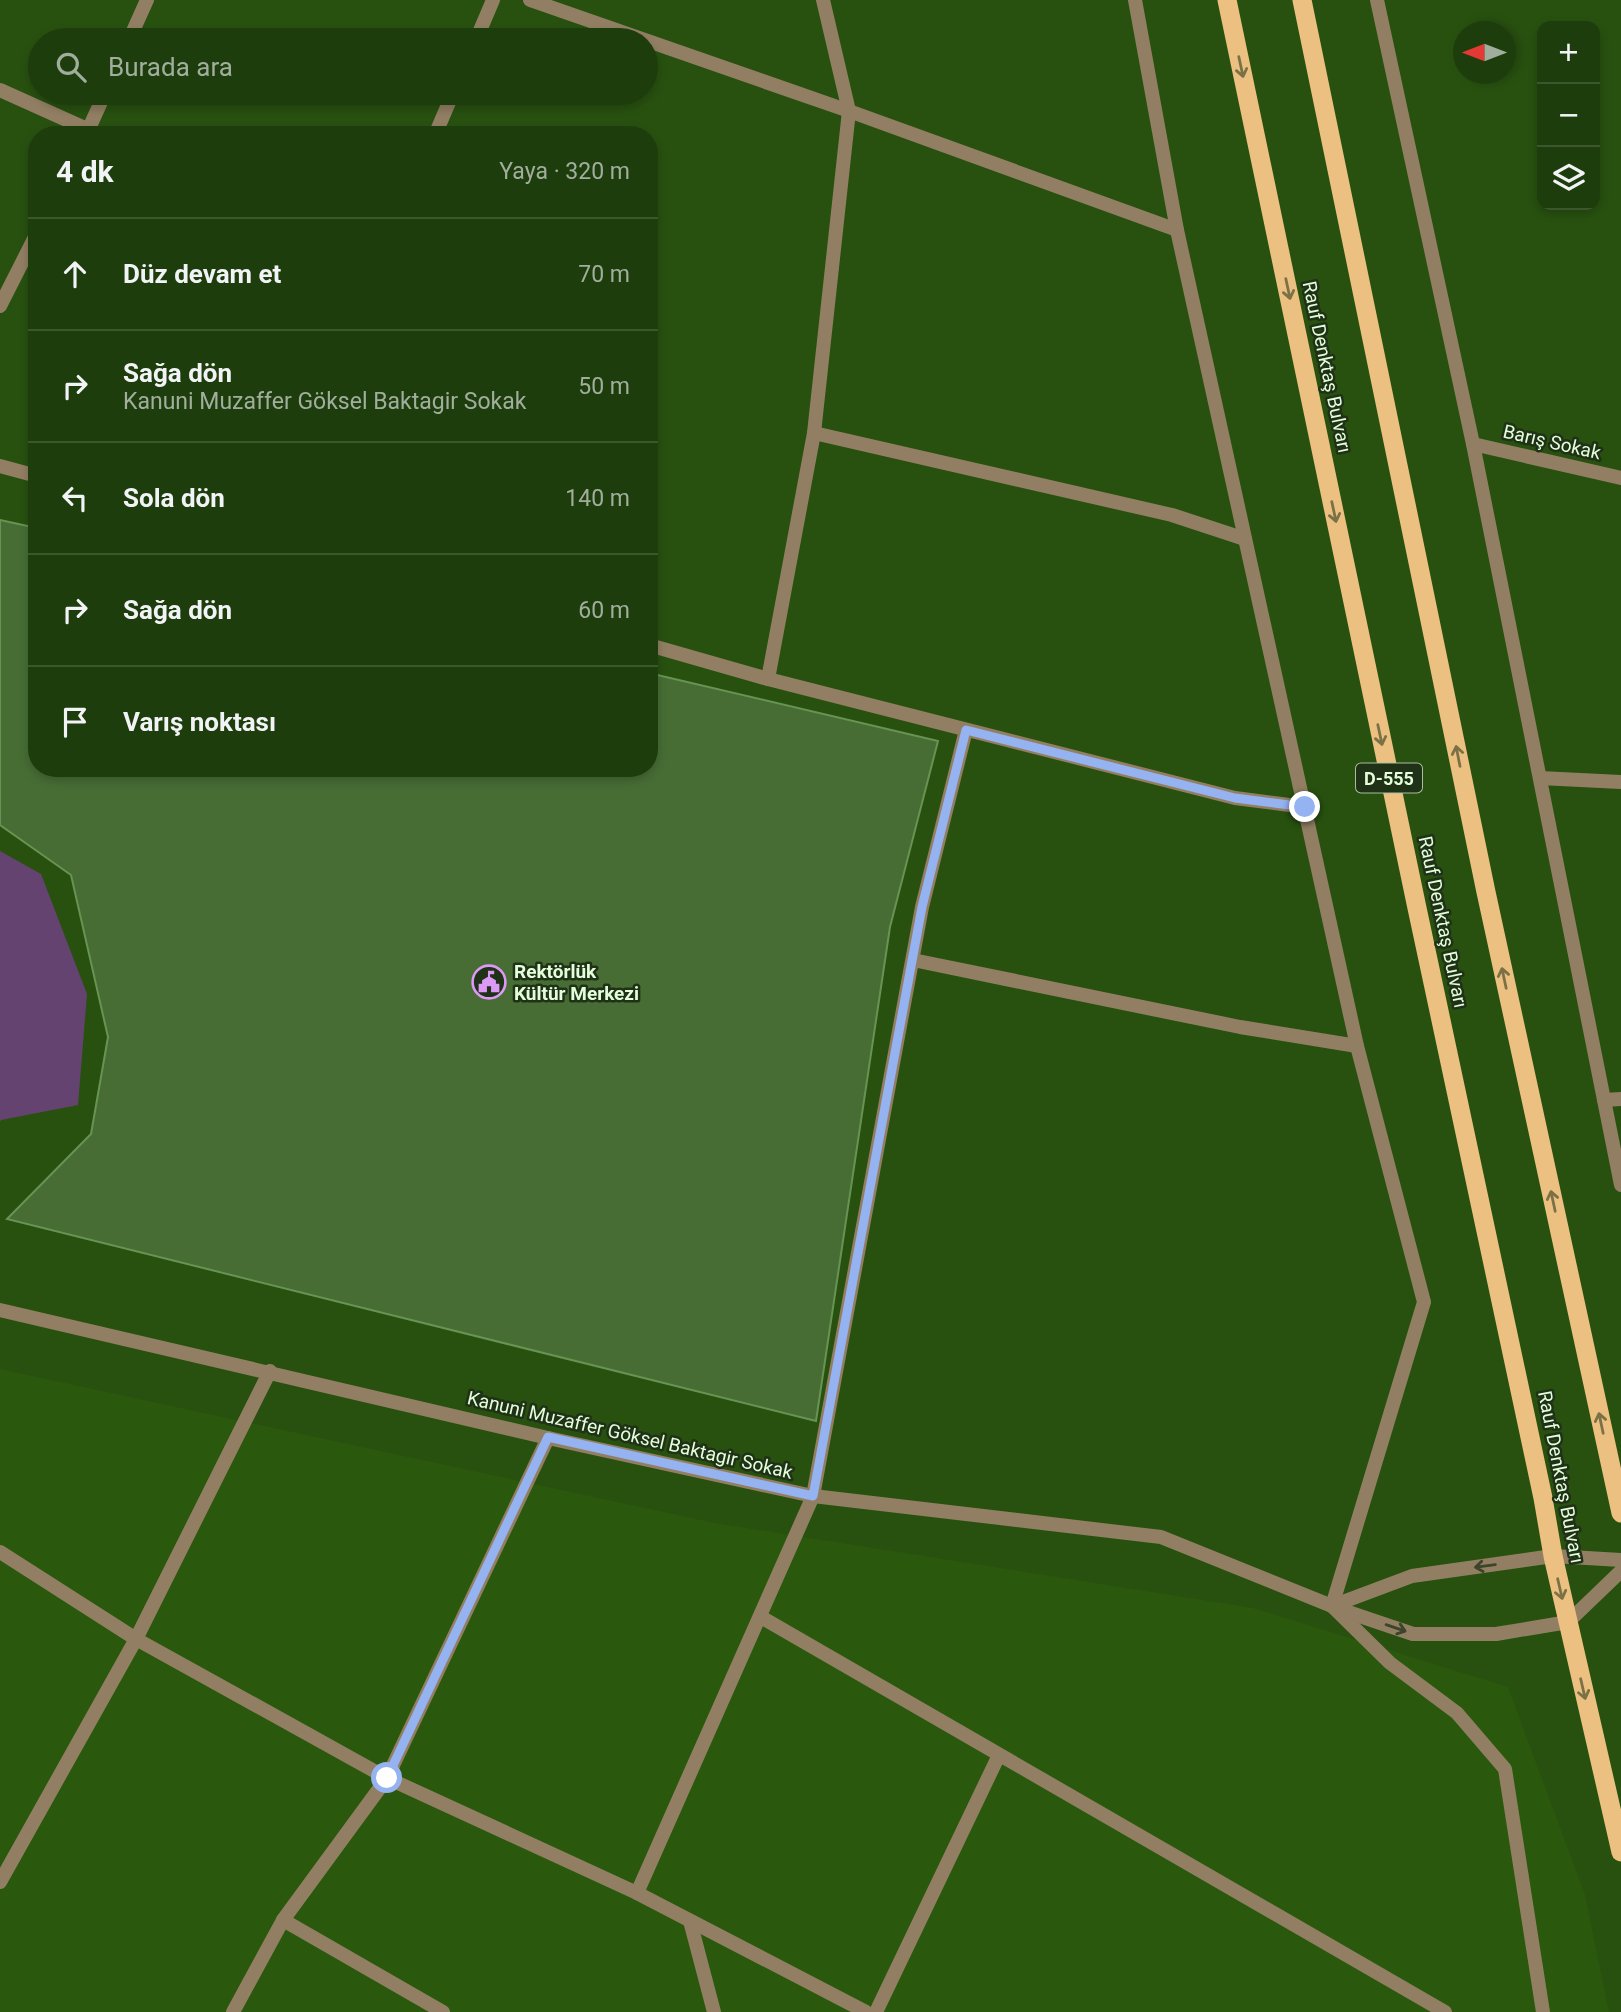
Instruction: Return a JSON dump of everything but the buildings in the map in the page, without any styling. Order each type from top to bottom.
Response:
[{"type":"highway","name":"Rauf Denktaş Bulvarı","points":[[1227,0],[1543,1498],[1553,1556],[1621,1852]]},
{"type":"highway","points":[[1302,0],[1486,891],[1621,1513]]},
{"type":"street","points":[[134,28],[147,0]]},
{"type":"street","points":[[481,28],[493,0]]},
{"type":"street","points":[[530,0],[610,28]]},
{"type":"street","points":[[768,679],[814,433],[849,111],[823,0]]},
{"type":"street","points":[[1135,0],[1177,230],[1357,1046],[1424,1303],[1332,1606]]},
{"type":"street","points":[[1377,0],[1474,444],[1621,1185]]},
{"type":"street","points":[[658,45],[1177,230]]},
{"type":"street","points":[[0,90],[28,104]]},
{"type":"street","points":[[31,105],[75,126]]},
{"type":"street","points":[[90,126],[99,105]]},
{"type":"street","points":[[439,126],[448,105]]},
{"type":"street","points":[[0,306],[28,251]]},
{"type":"street","points":[[814,433],[1172,515],[1245,540]]},
{"type":"street","name":"Barış Sokak","points":[[1474,444],[1621,478]]},
{"type":"street","points":[[0,466],[28,474]]},
{"type":"street","points":[[658,648],[768,679],[1235,798],[1305,807]]},
{"type":"street","points":[[637,1894],[813,1496],[922,907],[966,730]]},
{"type":"street","points":[[1540,778],[1621,782]]},
{"type":"street","points":[[913,960],[1240,1027],[1357,1046]]},
{"type":"street","points":[[1604,1100],[1621,1099]]},
{"type":"street","name":"Kanuni Muzaffer Göksel Baktagir Sokak","points":[[0,1310],[813,1496],[1161,1537],[1332,1606],[1413,1634],[1496,1634],[1568,1622]]},
{"type":"street","points":[[0,1882],[136,1639],[270,1371]]},
{"type":"street","points":[[233,2012],[283,1920],[387,1778],[548,1437]]},
{"type":"street","points":[[0,1552],[136,1639],[387,1778],[637,1894],[866,2012]]},
{"type":"street","points":[[1332,1606],[1412,1576],[1553,1556],[1621,1560]]},
{"type":"street","points":[[1568,1622],[1621,1571]]},
{"type":"street","points":[[1332,1606],[1390,1663],[1457,1713],[1505,1769],[1543,2012]]},
{"type":"street","points":[[761,1617],[1445,2012]]},
{"type":"street","points":[[876,2012],[999,1755]]},
{"type":"street","points":[[283,1920],[443,2012]]},
{"type":"street","points":[[690,1921],[714,2012]]},
{"type":"shaded area","points":[[0,851],[41,874],[87,994],[78,1105],[0,1122]]},
{"type":"shaded area","points":[[0,1369],[715,1523],[1253,1608],[1508,1687],[1585,1895],[1609,2012],[0,2012]]},
{"type":"place","name":"Rektörlük Kültür Merkezi","points":[[489,982]]},
{"type":"route","points":[[387,1778],[548,1437],[813,1496],[922,907],[966,730],[1235,798],[1305,807]]}]
